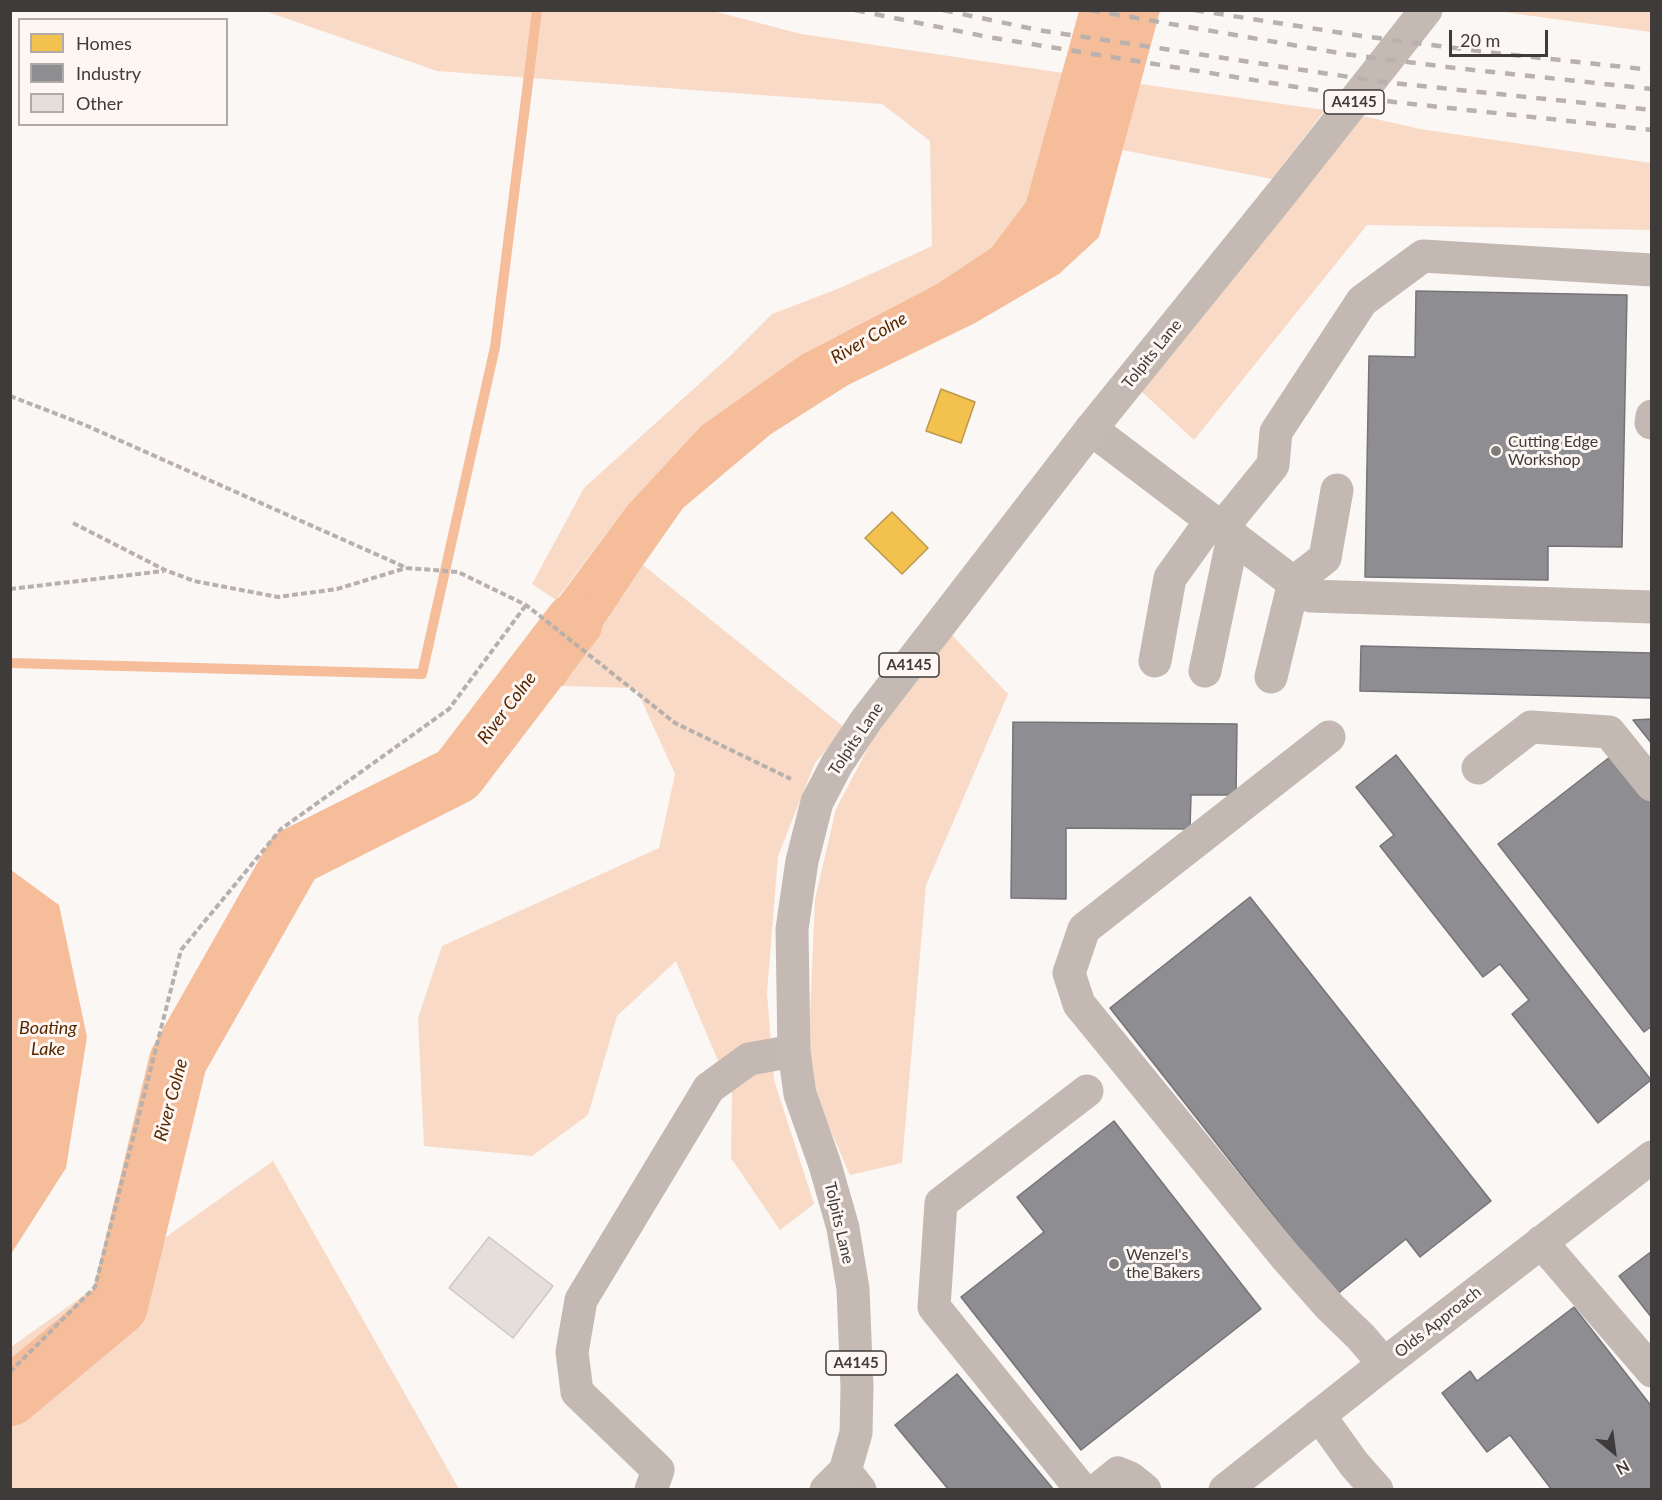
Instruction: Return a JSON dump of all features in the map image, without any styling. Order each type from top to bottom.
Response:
[{"type":"main road","name":"Tolpits Lane","points":[[844,1483],[856,1433],[854,1289],[843,1228],[825,1165],[800,1094],[794,1051],[792,929],[802,861],[817,802],[837,764],[867,719],[1091,429],[1426,10]]},
{"type":"street","points":[[1155,661],[1170,578],[1222,529],[1273,465],[1276,432],[1362,301],[1423,256],[1652,270]]},
{"type":"street","points":[[1651,423],[1652,416]]},
{"type":"street","points":[[1091,429],[1311,596],[1652,607]]},
{"type":"street","points":[[1271,676],[1294,582],[1325,558],[1336,490]]},
{"type":"street","points":[[1205,671],[1222,529]]},
{"type":"street","points":[[1478,768],[1531,727],[1609,732],[1652,785]]},
{"type":"street","points":[[1329,737],[1084,929],[1069,973],[1079,1004],[1086,1014],[1285,1256],[1384,1364]]},
{"type":"street","points":[[651,1490],[658,1470],[577,1392],[572,1352],[581,1300],[709,1088],[749,1059],[794,1051]]},
{"type":"street","points":[[1082,1490],[934,1307],[941,1203],[1088,1090]]},
{"type":"street","name":"Olds Approach","points":[[1225,1490],[1652,1157]]},
{"type":"street","points":[[1541,1242],[1652,1371]]},
{"type":"street","points":[[1319,1415],[1354,1464],[1377,1490]]},
{"type":"street","points":[[1097,1490],[1118,1473],[1130,1478],[1145,1490]]},
{"type":"path","points":[[10,396],[85,425],[407,568],[458,572],[526,605],[675,723],[795,780],[817,802]]},
{"type":"path","points":[[73,523],[165,570],[194,581],[278,597],[337,589],[407,568]]},
{"type":"path","points":[[10,589],[165,570]]},
{"type":"path","points":[[10,1372],[95,1287],[181,950],[281,829],[448,709],[526,605]]},
{"type":"shaded area","points":[[265,11],[713,11],[801,34],[1063,73],[1026,202],[991,248],[937,284],[801,355],[701,426],[627,506],[556,600],[532,584],[584,488],[730,356],[772,314],[840,288],[932,246],[930,141],[882,104],[437,71]]},
{"type":"shaded area","points":[[1497,11],[1651,11],[1651,32],[1525,15]]},
{"type":"shaded area","points":[[1140,84],[1325,110],[1272,179],[1122,150]]},
{"type":"shaded area","points":[[1363,116],[1420,129],[1651,163],[1651,230],[1367,225],[1194,440],[1141,391]]},
{"type":"shaded area","points":[[643,565],[845,728],[815,763],[778,856],[767,993],[774,1080],[814,1204],[780,1230],[731,1158],[732,1094],[676,961],[617,1016],[588,1115],[532,1156],[424,1146],[418,1018],[442,946],[659,848],[675,774],[636,688],[563,686]]},
{"type":"shaded area","points":[[951,634],[1008,694],[926,885],[902,1163],[850,1175],[818,1102],[809,1039],[815,899],[836,809],[876,733]]},
{"type":"shaded area","points":[[273,1161],[459,1489],[11,1489],[11,1347]]},
{"type":"water","points":[[1079,11],[1160,11],[1099,237],[1059,274],[975,323],[848,385],[771,434],[683,508],[563,686],[495,684],[627,506],[701,426],[801,355],[937,284],[991,248],[1026,202]]},
{"type":"water","name":"Boating Lake","points":[[11,870],[59,905],[87,1037],[66,1168],[11,1254]]},
{"type":"building: Homes","points":[[941,389],[975,402],[961,443],[926,431]]},
{"type":"building: Homes","points":[[892,512],[928,548],[902,574],[865,538]]},
{"type":"building: Industry","name":"Cutting Edge Workshop","points":[[1416,291],[1627,295],[1622,547],[1548,546],[1548,580],[1365,577],[1369,356],[1415,357]]},
{"type":"building: Industry","points":[[1361,646],[1652,653],[1652,698],[1360,691]]},
{"type":"building: Industry","points":[[1652,719],[1652,744],[1633,720]]},
{"type":"building: Industry","points":[[1013,722],[1237,724],[1236,795],[1191,795],[1190,829],[1066,828],[1066,899],[1011,898]]},
{"type":"building: Industry","points":[[1615,753],[1652,799],[1652,1026],[1644,1032],[1498,844]]},
{"type":"building: Industry","points":[[1396,755],[1651,1080],[1598,1123],[1512,1014],[1529,1000],[1500,964],[1483,977],[1380,846],[1394,835],[1356,787]]},
{"type":"building: Industry","points":[[1250,897],[1491,1201],[1420,1257],[1406,1239],[1336,1295],[1110,1008]]},
{"type":"building: Industry","name":"Wenzel's the Bakers","points":[[1114,1121],[1261,1309],[1081,1450],[961,1297],[1044,1232],[1017,1197]]},
{"type":"building: Industry","points":[[1652,1251],[1652,1318],[1619,1276]]},
{"type":"building: Industry","points":[[1574,1307],[1652,1407],[1652,1490],[1552,1490],[1510,1435],[1487,1452],[1442,1393],[1470,1371],[1477,1381]]},
{"type":"building: Industry","points":[[957,1374],[1054,1490],[949,1490],[895,1425]]},
{"type":"building: Other","points":[[489,1237],[553,1286],[513,1338],[449,1288]]},
{"type":"waterway","points":[[10,663],[422,674],[495,347],[537,10]]},
{"type":"waterway","name":"River Colne","points":[[10,1397],[119,1306],[178,1061],[294,857],[457,775],[574,622]]},
{"type":"railway","points":[[855,10],[988,37],[1394,102],[1652,130]]},
{"type":"railway","points":[[943,10],[1038,30],[1383,82],[1652,110]]},
{"type":"railway","points":[[1090,10],[1345,54],[1652,89]]},
{"type":"railway","points":[[1194,10],[1362,36],[1652,70]]},
{"type":"place","name":"Cutting Edge Workshop","points":[[1496,451]]},
{"type":"place","name":"Wenzel's the Bakers","points":[[1114,1264]]}]
